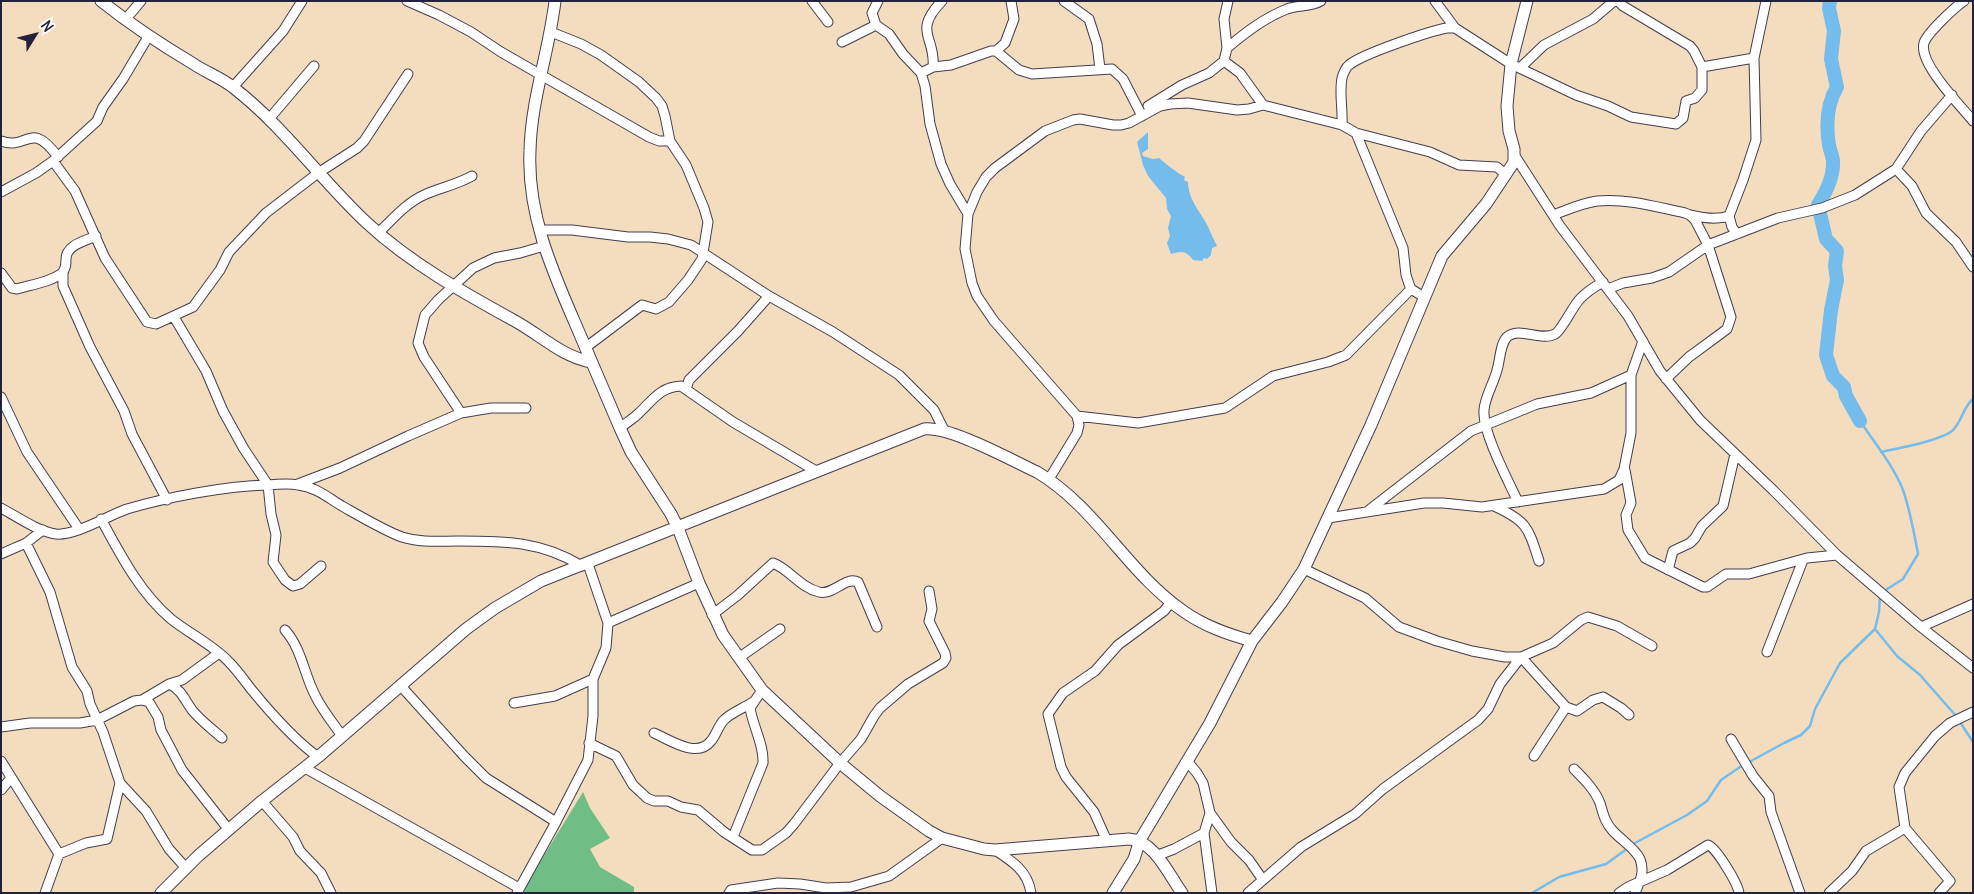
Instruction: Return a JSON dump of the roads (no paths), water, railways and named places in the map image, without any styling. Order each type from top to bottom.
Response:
[{"type":"street","points":[[101,1],[148,36],[233,87],[269,119],[318,173],[378,232],[426,268],[537,333],[568,356],[591,362]]},
{"type":"street","points":[[125,20],[141,1]]},
{"type":"street","points":[[233,87],[283,31],[302,1]]},
{"type":"street","points":[[407,1],[471,32],[501,52],[649,137],[659,141],[670,141]]},
{"type":"street","points":[[555,1],[551,32],[533,112],[529,160],[531,186],[544,246],[585,348],[631,452],[678,528],[698,583],[723,635],[762,690],[840,763],[880,796],[929,831],[942,838],[964,845],[995,850],[1129,839],[1140,840],[1156,856],[1182,893]]},
{"type":"street","points":[[812,1],[828,22]]},
{"type":"street","points":[[878,1],[872,13],[876,25],[888,34],[921,73],[925,86],[930,124],[941,164],[950,184],[968,214]]},
{"type":"street","points":[[933,67],[927,24],[931,13],[942,1]]},
{"type":"street","points":[[921,73],[933,67],[951,65],[996,51],[1005,43],[1014,19],[1011,1]]},
{"type":"street","points":[[1064,1],[1090,19],[1097,44],[1100,69]]},
{"type":"street","points":[[1142,116],[1148,106],[1182,85],[1208,74],[1224,61],[1227,48],[1224,19],[1228,1]]},
{"type":"street","points":[[1227,48],[1261,22],[1282,11],[1322,1]]},
{"type":"street","points":[[1435,1],[1455,28],[1515,66],[1576,95],[1608,106],[1631,117],[1676,124],[1683,118],[1686,101],[1696,98],[1702,90],[1702,67],[1690,46],[1623,6],[1618,1]]},
{"type":"street","points":[[1527,1],[1507,106],[1515,156],[1553,215],[1606,286],[1666,379],[1700,420],[1774,491],[1836,555],[1973,668]]},
{"type":"street","points":[[1515,66],[1544,45],[1593,19],[1614,1]]},
{"type":"street","points":[[1737,234],[1732,227],[1729,216],[1756,140],[1754,58],[1766,1]]},
{"type":"street","points":[[1964,1],[1954,9],[1924,43],[1924,49],[1930,66],[1973,121]]},
{"type":"street","points":[[842,42],[876,25]]},
{"type":"street","points":[[1342,125],[1342,77],[1347,66],[1366,56],[1440,29],[1455,28]]},
{"type":"street","points":[[551,32],[591,49],[639,82],[662,106],[670,141],[686,165],[708,222],[702,258],[688,280],[669,302],[656,309],[642,305],[585,348]]},
{"type":"street","points":[[1,192],[36,173],[55,159],[99,118],[103,107],[123,80],[148,36]]},
{"type":"street","points":[[996,51],[1019,70],[1032,74],[1112,69],[1118,73],[1142,116]]},
{"type":"street","points":[[1702,67],[1754,58]]},
{"type":"street","points":[[1224,61],[1240,73],[1263,105]]},
{"type":"street","points":[[269,119],[314,66]]},
{"type":"street","points":[[1,141],[10,144],[28,138],[40,138],[48,144],[75,191],[105,258],[146,322],[153,324],[186,312],[198,302],[220,270],[229,252],[248,234],[253,226],[276,204],[318,173],[357,148],[364,141],[408,74]]},
{"type":"street","points":[[1518,502],[1485,425],[1484,409],[1497,372],[1504,342],[1508,337],[1521,333],[1538,336],[1554,335],[1563,326],[1580,298],[1606,286],[1652,278],[1669,272],[1708,245],[1778,218],[1822,208],[1855,195],[1896,168],[1921,131],[1952,95]]},
{"type":"street","points":[[1049,479],[1077,433],[1079,425],[1077,416],[994,321],[977,296],[972,283],[965,249],[968,214],[977,192],[986,177],[995,168],[1045,131],[1072,120],[1080,119],[1113,125],[1129,123],[1160,106],[1170,104],[1188,103],[1237,110],[1263,105],[1342,125],[1356,133],[1430,152],[1459,165],[1496,167],[1506,175]]},
{"type":"street","points":[[1356,133],[1403,248],[1406,276],[1411,289],[1424,297]]},
{"type":"street","points":[[1113,893],[1134,859],[1140,840],[1210,723],[1252,641],[1304,569],[1371,425],[1442,256],[1486,204],[1506,175],[1515,156]]},
{"type":"street","points":[[1896,168],[1912,186],[1926,213],[1956,242],[1973,267]]},
{"type":"street","points":[[378,232],[406,206],[422,195],[460,183],[472,176]]},
{"type":"street","points":[[1553,215],[1596,201],[1615,200],[1706,218],[1724,218],[1729,216]]},
{"type":"street","points":[[1666,379],[1689,357],[1724,332],[1729,324],[1731,313],[1718,282],[1708,245],[1695,220],[1690,215]]},
{"type":"street","points":[[540,230],[572,230],[628,237],[668,239],[690,245],[770,296],[833,332],[899,375],[934,410],[944,430]]},
{"type":"street","points":[[96,236],[70,249],[63,272],[63,286],[90,347],[124,411],[132,434],[167,500]]},
{"type":"street","points":[[461,414],[424,356],[418,343],[425,316],[429,308],[473,268],[494,258],[544,246]]},
{"type":"street","points":[[1,273],[12,288],[17,289],[56,277],[63,272]]},
{"type":"street","points":[[1077,416],[1138,423],[1225,408],[1273,376],[1328,362],[1346,355],[1411,289]]},
{"type":"street","points":[[686,389],[689,380],[770,296]]},
{"type":"street","points":[[174,317],[206,371],[227,419],[244,449],[268,484],[271,514],[276,535],[273,562],[285,580],[292,586],[300,584],[321,566]]},
{"type":"street","points":[[1328,518],[1369,510],[1424,503],[1443,502],[1482,507],[1494,506],[1604,489],[1622,477],[1631,433],[1631,375],[1643,341]]},
{"type":"street","points":[[1369,510],[1471,431],[1537,404],[1591,393],[1631,375]]},
{"type":"street","points":[[620,428],[638,415],[660,392],[681,386],[733,422],[816,471]]},
{"type":"street","points":[[1,397],[27,452],[79,529]]},
{"type":"street","points":[[298,484],[340,468],[408,436],[461,414],[492,408],[526,408]]},
{"type":"street","points":[[160,893],[262,801],[305,768],[466,629],[495,608],[542,581],[678,528],[917,430],[931,428],[944,430],[1049,479],[1093,518],[1133,565],[1183,612],[1209,627],[1252,641]]},
{"type":"street","points":[[1668,570],[1673,551],[1690,543],[1702,526],[1723,506],[1735,454]]},
{"type":"street","points":[[1624,469],[1631,504],[1626,515],[1628,530],[1645,558],[1703,587],[1707,587],[1726,574],[1749,574],[1798,559],[1836,555]]},
{"type":"street","points":[[2,510],[43,530],[57,534],[79,529],[126,510],[167,500],[239,486],[298,484],[315,489],[401,537],[423,541],[506,541],[521,543],[552,551],[585,565],[608,623],[606,648],[593,679],[593,716],[588,760],[518,890],[305,768]]},
{"type":"street","points":[[1494,506],[1509,513],[1524,524],[1532,538],[1538,560]]},
{"type":"street","points":[[101,519],[120,553],[155,603],[175,622],[219,652],[307,749],[318,757]]},
{"type":"street","points":[[1,554],[26,543],[43,530]]},
{"type":"street","points":[[26,543],[50,592],[72,667],[87,690],[120,783],[146,811],[169,849],[186,868]]},
{"type":"street","points":[[1767,652],[1783,607],[1803,560],[1806,558]]},
{"type":"street","points":[[712,614],[738,595],[773,563],[792,578],[819,592],[829,592],[851,580],[858,582],[877,627]]},
{"type":"street","points":[[1304,569],[1365,598],[1399,627],[1436,641],[1472,651],[1505,657],[1520,656],[1553,643],[1581,620],[1588,617],[1617,626],[1652,646]]},
{"type":"street","points":[[608,623],[698,583]]},
{"type":"street","points":[[589,743],[616,756],[633,785],[647,798],[654,801],[668,801],[681,807],[698,810],[724,832],[752,850],[762,850],[786,833],[861,739],[880,708],[908,684],[943,663],[946,658],[944,649],[929,621],[932,609],[929,590]]},
{"type":"street","points":[[1107,841],[1094,812],[1066,777],[1048,714],[1063,693],[1095,671],[1118,645],[1164,611],[1171,602]]},
{"type":"street","points":[[1921,627],[1973,604]]},
{"type":"street","points":[[740,657],[780,629]]},
{"type":"street","points":[[285,630],[292,638],[298,650],[316,697],[342,736]]},
{"type":"street","points":[[142,700],[169,684],[182,680],[219,652]]},
{"type":"street","points":[[1520,656],[1566,707],[1577,711],[1593,700],[1603,697],[1629,715]]},
{"type":"street","points":[[1248,893],[1301,847],[1355,814],[1383,789],[1478,720],[1488,708],[1500,684],[1520,656]]},
{"type":"street","points":[[514,703],[555,696],[593,679]]},
{"type":"street","points":[[169,684],[177,688],[201,720],[222,738]]},
{"type":"street","points":[[400,685],[486,778],[556,822]]},
{"type":"street","points":[[733,837],[763,763],[762,746],[757,737],[750,708],[762,690]]},
{"type":"street","points":[[1,726],[30,723],[80,723],[97,720],[134,701],[142,700],[149,702],[182,770],[229,830]]},
{"type":"street","points":[[654,733],[679,745],[693,749],[702,748],[710,742],[724,721],[755,700]]},
{"type":"street","points":[[1534,756],[1566,707]]},
{"type":"street","points":[[1939,893],[1950,881],[1905,828],[1899,787],[1905,773],[1935,736],[1959,719],[1973,712]]},
{"type":"street","points":[[1731,738],[1745,763],[1769,796],[1771,812],[1800,893]]},
{"type":"street","points":[[1,761],[59,854]]},
{"type":"street","points":[[1187,761],[1197,773],[1202,783],[1210,813],[1230,842],[1248,860],[1263,880]]},
{"type":"street","points":[[1574,769],[1588,783],[1600,802],[1603,815],[1611,829],[1640,859],[1642,876],[1635,893]]},
{"type":"street","points":[[1,790],[11,778]]},
{"type":"street","points":[[45,893],[59,854],[86,843],[107,839],[120,783]]},
{"type":"street","points":[[262,801],[294,837],[300,851],[321,873],[331,893]]},
{"type":"street","points":[[1210,813],[1204,833],[1212,893]]},
{"type":"street","points":[[1829,893],[1852,871],[1866,851],[1905,828]]},
{"type":"street","points":[[1156,856],[1204,833]]},
{"type":"street","points":[[729,893],[732,890],[778,883],[800,884],[826,891],[851,887],[889,876],[942,838]]},
{"type":"street","points":[[1619,893],[1628,886],[1667,870],[1708,845],[1716,850],[1725,868],[1736,882],[1739,893]]},
{"type":"street","points":[[995,850],[1018,866],[1030,885],[1031,893]]},
{"type":"water","points":[[1148,132],[1148,149],[1142,153],[1143,156],[1153,159],[1159,158],[1185,177],[1184,180],[1188,182],[1191,198],[1217,246],[1212,248],[1211,255],[1207,259],[1204,258],[1202,261],[1193,260],[1188,254],[1183,252],[1171,254],[1167,243],[1170,236],[1168,228],[1171,216],[1167,209],[1166,198],[1148,176],[1137,142]]},
{"type":"waterway","points":[[1830,1],[1829,8],[1834,31],[1831,59],[1837,87],[1829,108],[1828,123],[1828,138],[1833,166],[1829,184],[1818,205],[1826,239],[1837,251],[1835,266],[1837,280],[1831,310],[1826,355],[1833,376],[1844,387],[1846,396],[1860,421]]},
{"type":"waterway","points":[[1881,452],[1918,444],[1946,435],[1952,431],[1973,399]]},
{"type":"waterway","points":[[1860,421],[1889,463],[1903,490],[1910,513],[1918,554],[1903,579],[1884,591]]},
{"type":"waterway","points":[[1532,893],[1559,877],[1606,864],[1635,843],[1687,815],[1707,801],[1721,780],[1740,767],[1801,735],[1810,726],[1815,709],[1840,663],[1875,629],[1880,595]]},
{"type":"waterway","points":[[1875,629],[1897,656],[1920,675],[1957,717]]},
{"type":"waterway","points":[[1960,722],[1973,742]]}]
